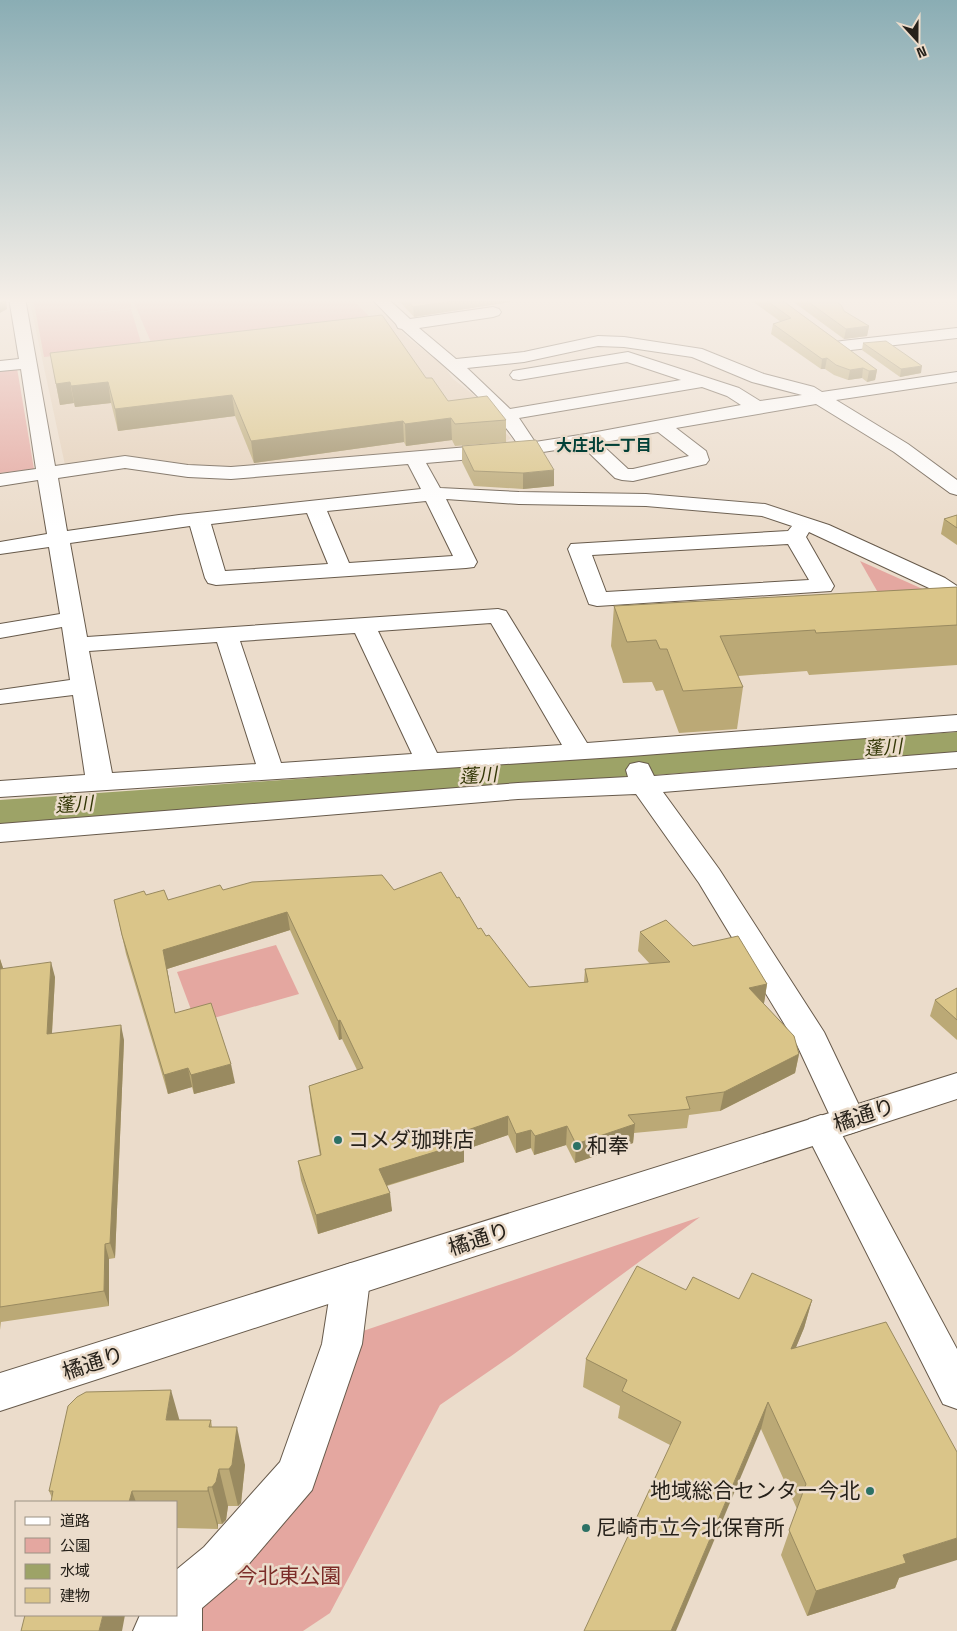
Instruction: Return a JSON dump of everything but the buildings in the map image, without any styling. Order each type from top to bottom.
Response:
[{"type":"street","points":[[30,374],[83,686],[93,786],[84,824]]},
{"type":"street","points":[[464,374],[506,415],[530,448]]},
{"type":"street","points":[[472,382],[520,374]]},
{"type":"street","points":[[680,374],[733,392],[757,407]]},
{"type":"street","points":[[748,374],[808,391],[819,397],[901,448],[957,489]]},
{"type":"street","points":[[880,374],[896,385]]},
{"type":"street","points":[[0,480],[126,462],[188,471],[231,473],[530,448],[586,440],[757,407],[957,377]]},
{"type":"street","points":[[506,415],[704,382]]},
{"type":"street","points":[[586,440],[622,474],[633,475],[699,460],[698,454],[660,425]]},
{"type":"street","points":[[198,520],[216,578],[466,562],[414,458]]},
{"type":"street","points":[[0,548],[198,520],[450,492],[519,498],[646,500],[765,510],[800,530],[937,583],[957,596]]},
{"type":"street","points":[[315,506],[341,570]]},
{"type":"street","points":[[800,530],[823,586],[597,599],[579,549],[800,530]]},
{"type":"street","points":[[76,645],[498,616],[579,752]]},
{"type":"street","points":[[0,631],[72,619]]},
{"type":"street","points":[[363,625],[428,761]]},
{"type":"street","points":[[226,635],[271,771]]},
{"type":"street","points":[[0,697],[83,686]]},
{"type":"street","points":[[0,789],[93,786],[271,771],[579,752],[632,752],[957,723]]},
{"type":"street","points":[[632,752],[643,782],[709,876],[812,1042],[835,1124],[957,1390]]},
{"type":"street","points":[[0,833],[84,824],[957,760]]},
{"type":"street","name":"橘通り","points":[[0,1392],[957,1086]]},
{"type":"street","points":[[178,1608],[297,1475],[342,1344],[351,1280]]},
{"type":"shaded area","points":[[45,374],[450,374],[453,379],[488,406],[503,431],[511,438],[502,445],[235,467],[193,466],[154,459],[124,457],[65,465]]},
{"type":"green space","points":[[0,374],[18,374],[34,469],[0,473]]},
{"type":"green space","points":[[860,561],[945,599],[889,612]]},
{"type":"green space","points":[[276,945],[299,994],[196,1023],[177,972]]},
{"type":"green space","name":"今北東公園","points":[[700,1217],[514,1354],[440,1405],[330,1613],[303,1631],[198,1631],[198,1595],[360,1332]]},
{"type":"water","name":"蓬川","points":[[957,732],[957,752],[0,825],[0,800]]},
{"type":"place","name":"コメダ珈琲店","points":[[338,1140]]},
{"type":"place","name":"和奉","points":[[577,1146]]},
{"type":"place","name":"地域総合センター今北","points":[[870,1491]]},
{"type":"place","name":"尼崎市立今北保育所","points":[[586,1528]]},
{"type":"district","name":"大庄北一丁目","points":[[604,445]]}]
